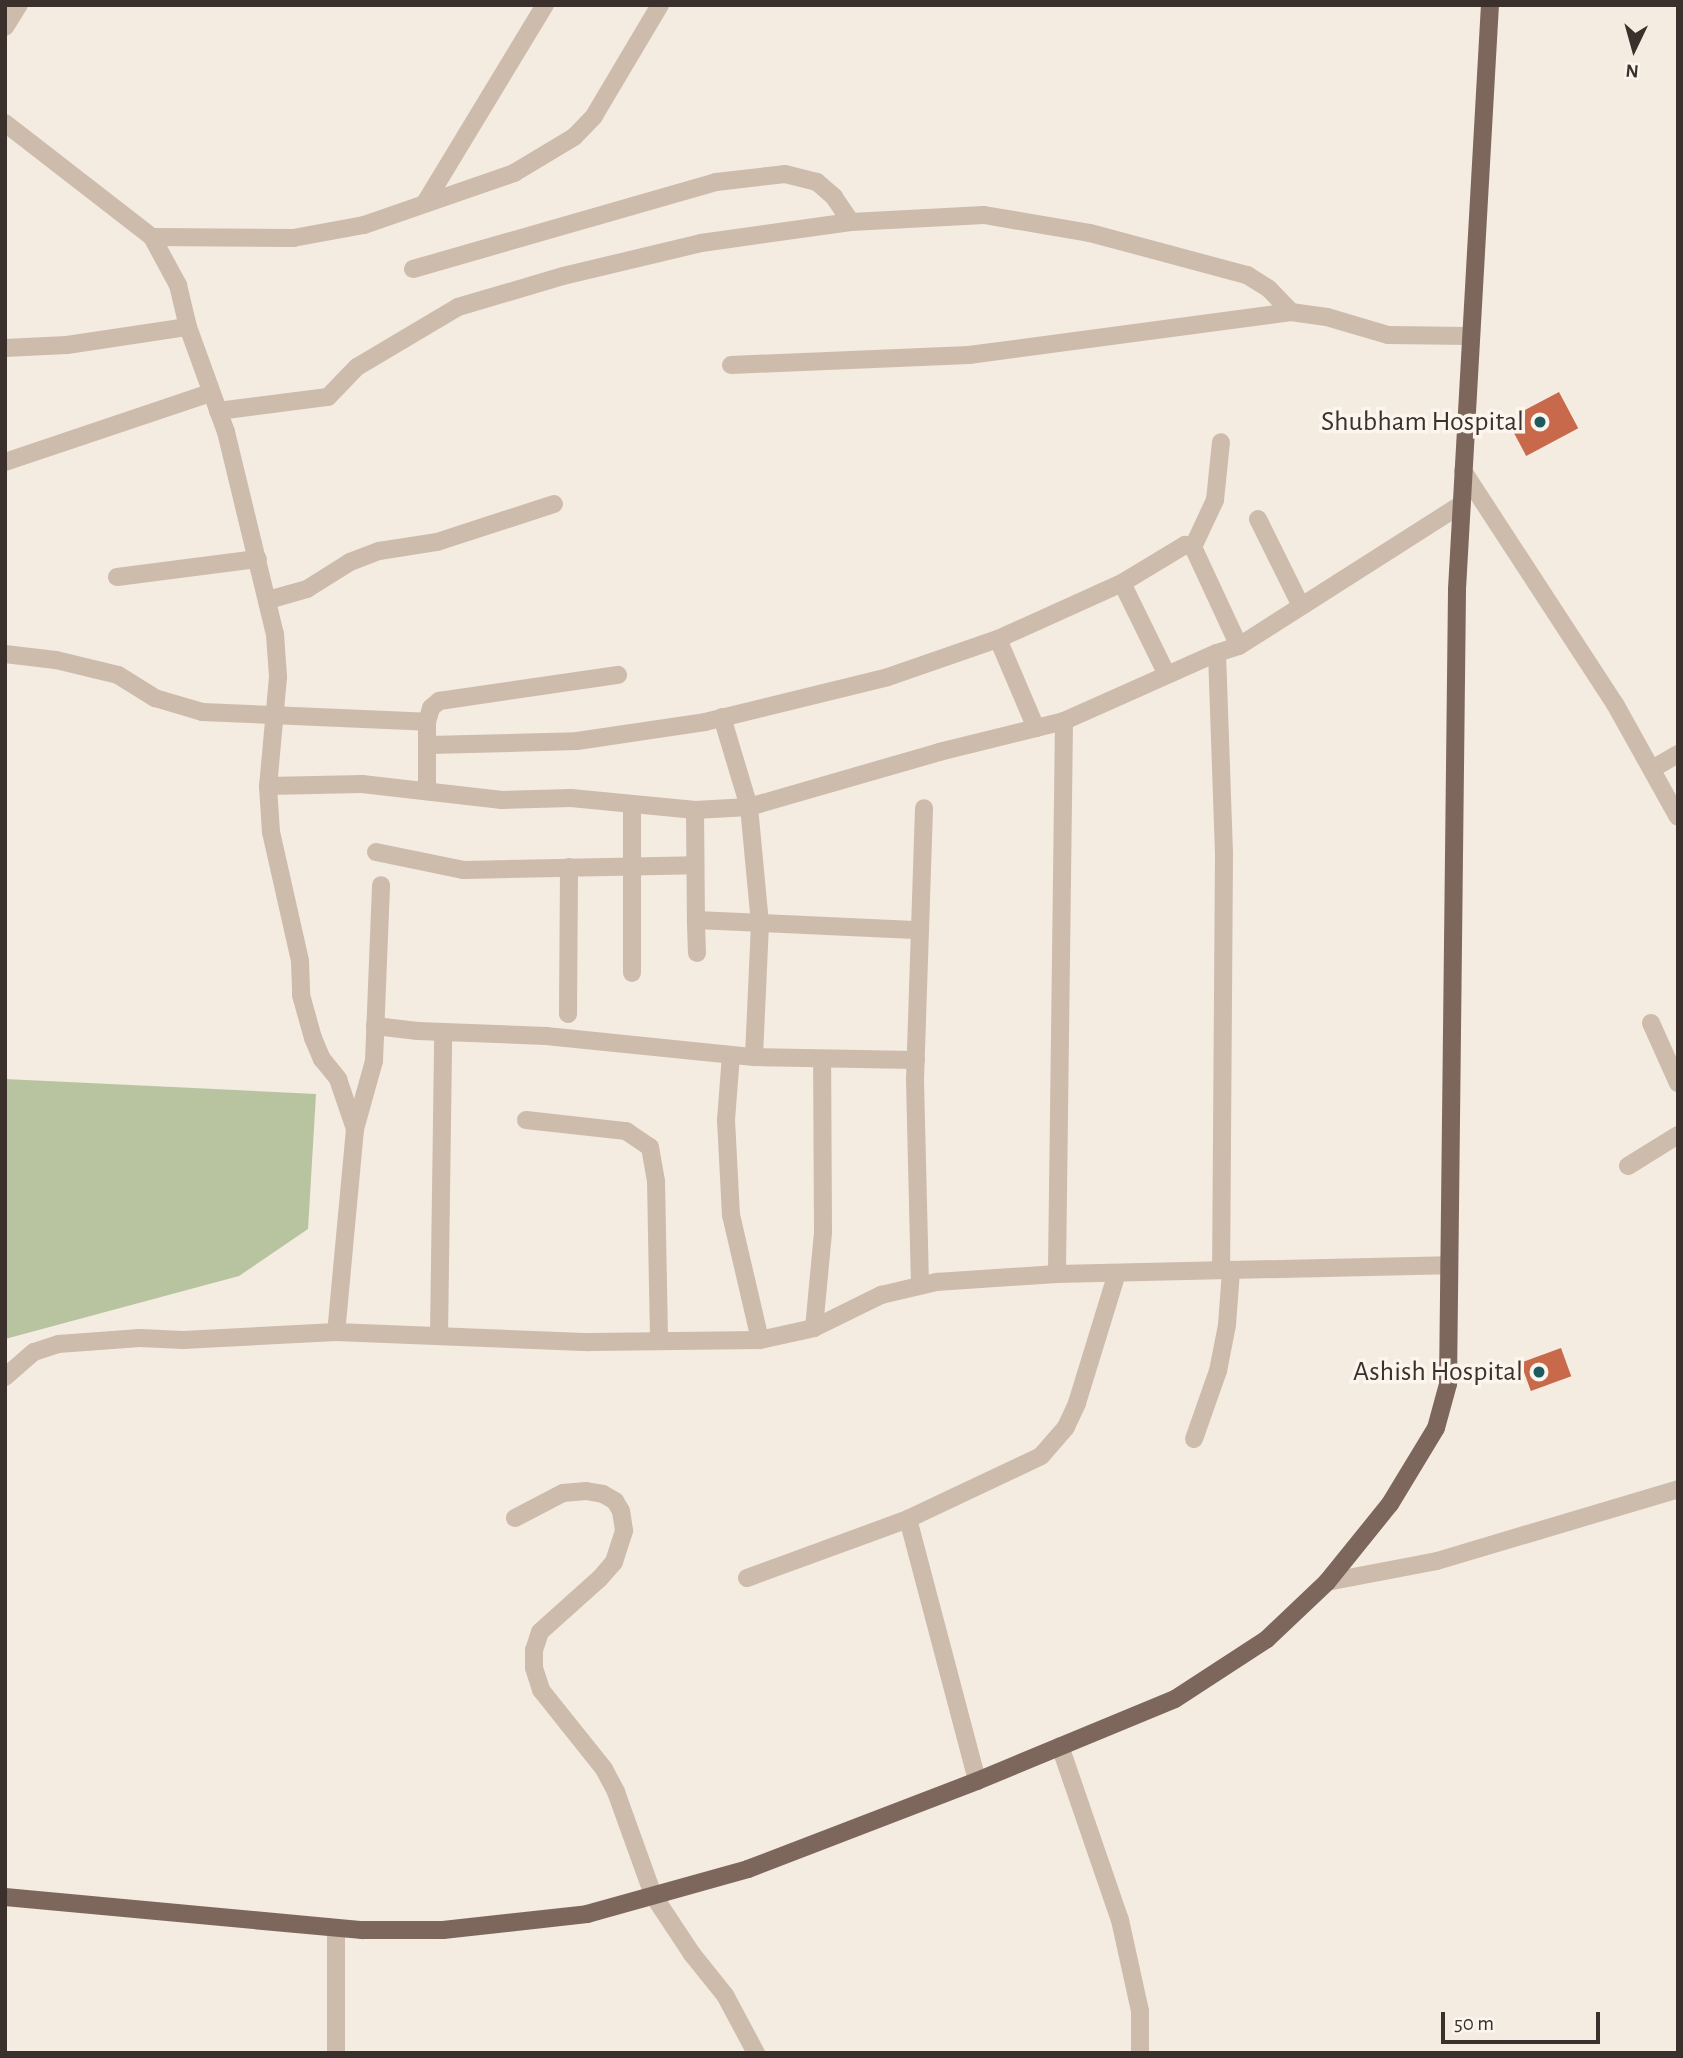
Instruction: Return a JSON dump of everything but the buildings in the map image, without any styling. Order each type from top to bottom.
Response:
[{"type":"main road","points":[[5,1897],[336,1928],[443,1930],[587,1914],[748,1869],[977,1781],[1175,1699],[1267,1639],[1327,1583],[1390,1504],[1436,1428],[1448,1384],[1447,1265],[1452,1183],[1451,956],[1463,471],[1490,5]]},
{"type":"street","points":[[5,27],[19,5]]},
{"type":"street","points":[[425,203],[545,5]]},
{"type":"street","points":[[152,237],[293,239],[364,225],[514,173],[574,137],[594,116],[660,5]]},
{"type":"street","points":[[5,123],[152,237],[178,285],[188,327],[226,432],[268,600],[278,677],[272,715],[268,786],[271,832],[300,961],[300,995],[313,1038],[322,1059],[338,1079],[355,1129]]},
{"type":"street","points":[[413,269],[716,182],[785,174],[817,182],[835,197],[851,222]]},
{"type":"street","points":[[218,411],[328,397],[357,368],[411,333],[471,303],[563,276],[701,243],[851,222],[984,215],[1090,233],[1247,275],[1269,289],[1291,312]]},
{"type":"street","points":[[731,365],[969,355],[1291,312],[1327,317],[1388,335],[1470,336]]},
{"type":"street","points":[[5,348],[67,345],[188,327]]},
{"type":"street","points":[[5,462],[210,393]]},
{"type":"street","points":[[1221,442],[1214,500],[1193,547],[1239,646]]},
{"type":"street","points":[[1463,471],[1615,704],[1678,817]]},
{"type":"street","points":[[268,600],[307,589],[350,562],[379,551],[437,542],[554,504]]},
{"type":"street","points":[[268,786],[362,784],[502,800],[571,798],[695,810],[749,807],[824,783],[1064,721],[1217,653],[1239,646],[1462,504]]},
{"type":"street","points":[[1258,519],[1301,606]]},
{"type":"street","points":[[429,745],[577,741],[722,717],[888,677],[998,639],[1122,583],[1185,545],[1193,547]]},
{"type":"street","points":[[117,577],[258,559]]},
{"type":"street","points":[[1122,583],[1167,675]]},
{"type":"street","points":[[998,639],[1036,727]]},
{"type":"street","points":[[1194,1438],[1218,1371],[1227,1325],[1224,853],[1217,653]]},
{"type":"street","points":[[5,654],[56,660],[118,675],[155,698],[202,712],[427,722]]},
{"type":"street","points":[[427,791],[427,722],[431,708],[450,698],[618,675]]},
{"type":"street","points":[[722,717],[749,807],[760,924],[754,1057]]},
{"type":"street","points":[[1057,1274],[1064,721]]},
{"type":"street","points":[[1652,769],[1678,754]]},
{"type":"street","points":[[632,804],[632,973]]},
{"type":"street","points":[[919,1285],[916,1060],[924,808]]},
{"type":"street","points":[[695,810],[697,953]]},
{"type":"street","points":[[376,852],[464,870],[695,865]]},
{"type":"street","points":[[568,1014],[569,867]]},
{"type":"street","points":[[336,1332],[355,1129],[369,1084],[375,1026],[381,885]]},
{"type":"street","points":[[696,920],[760,924],[921,921]]},
{"type":"street","points":[[1650,1023],[1678,1083]]},
{"type":"street","points":[[375,1026],[545,1036],[754,1057],[916,1060]]},
{"type":"street","points":[[439,1336],[443,1032]]},
{"type":"street","points":[[732,1055],[726,1120],[731,1215],[760,1340]]},
{"type":"street","points":[[814,1328],[822,1232],[822,1059]]},
{"type":"street","points":[[526,1120],[626,1131],[650,1147],[656,1181],[659,1341]]},
{"type":"street","points":[[1628,1166],[1678,1135]]},
{"type":"street","points":[[5,1377],[34,1352],[58,1344],[140,1338],[183,1339],[336,1332],[659,1341],[760,1340],[814,1328],[881,1295],[919,1285],[1057,1274],[1447,1265]]},
{"type":"street","points":[[747,1578],[908,1519],[1041,1456],[1058,1437],[1077,1403],[1117,1273]]},
{"type":"street","points":[[1327,1583],[1437,1562],[1678,1489]]},
{"type":"street","points":[[514,1518],[563,1493],[586,1490],[603,1494],[615,1501],[621,1511],[624,1531],[614,1562],[599,1580],[540,1632],[534,1650],[534,1668],[541,1690],[604,1769],[616,1792],[653,1895],[692,1954],[725,1995],[756,2053]]},
{"type":"street","points":[[908,1519],[977,1781]]},
{"type":"street","points":[[1060,1746],[1120,1920],[1140,2011],[1140,2053]]},
{"type":"street","points":[[336,1928],[336,2053]]},
{"type":"green space","points":[[5,1079],[316,1094],[308,1229],[239,1276],[5,1339]]},
{"type":"place","name":"Shubham Hospital","points":[[1540,422]]},
{"type":"place","name":"Ashish Hospital","points":[[1539,1372]]}]
